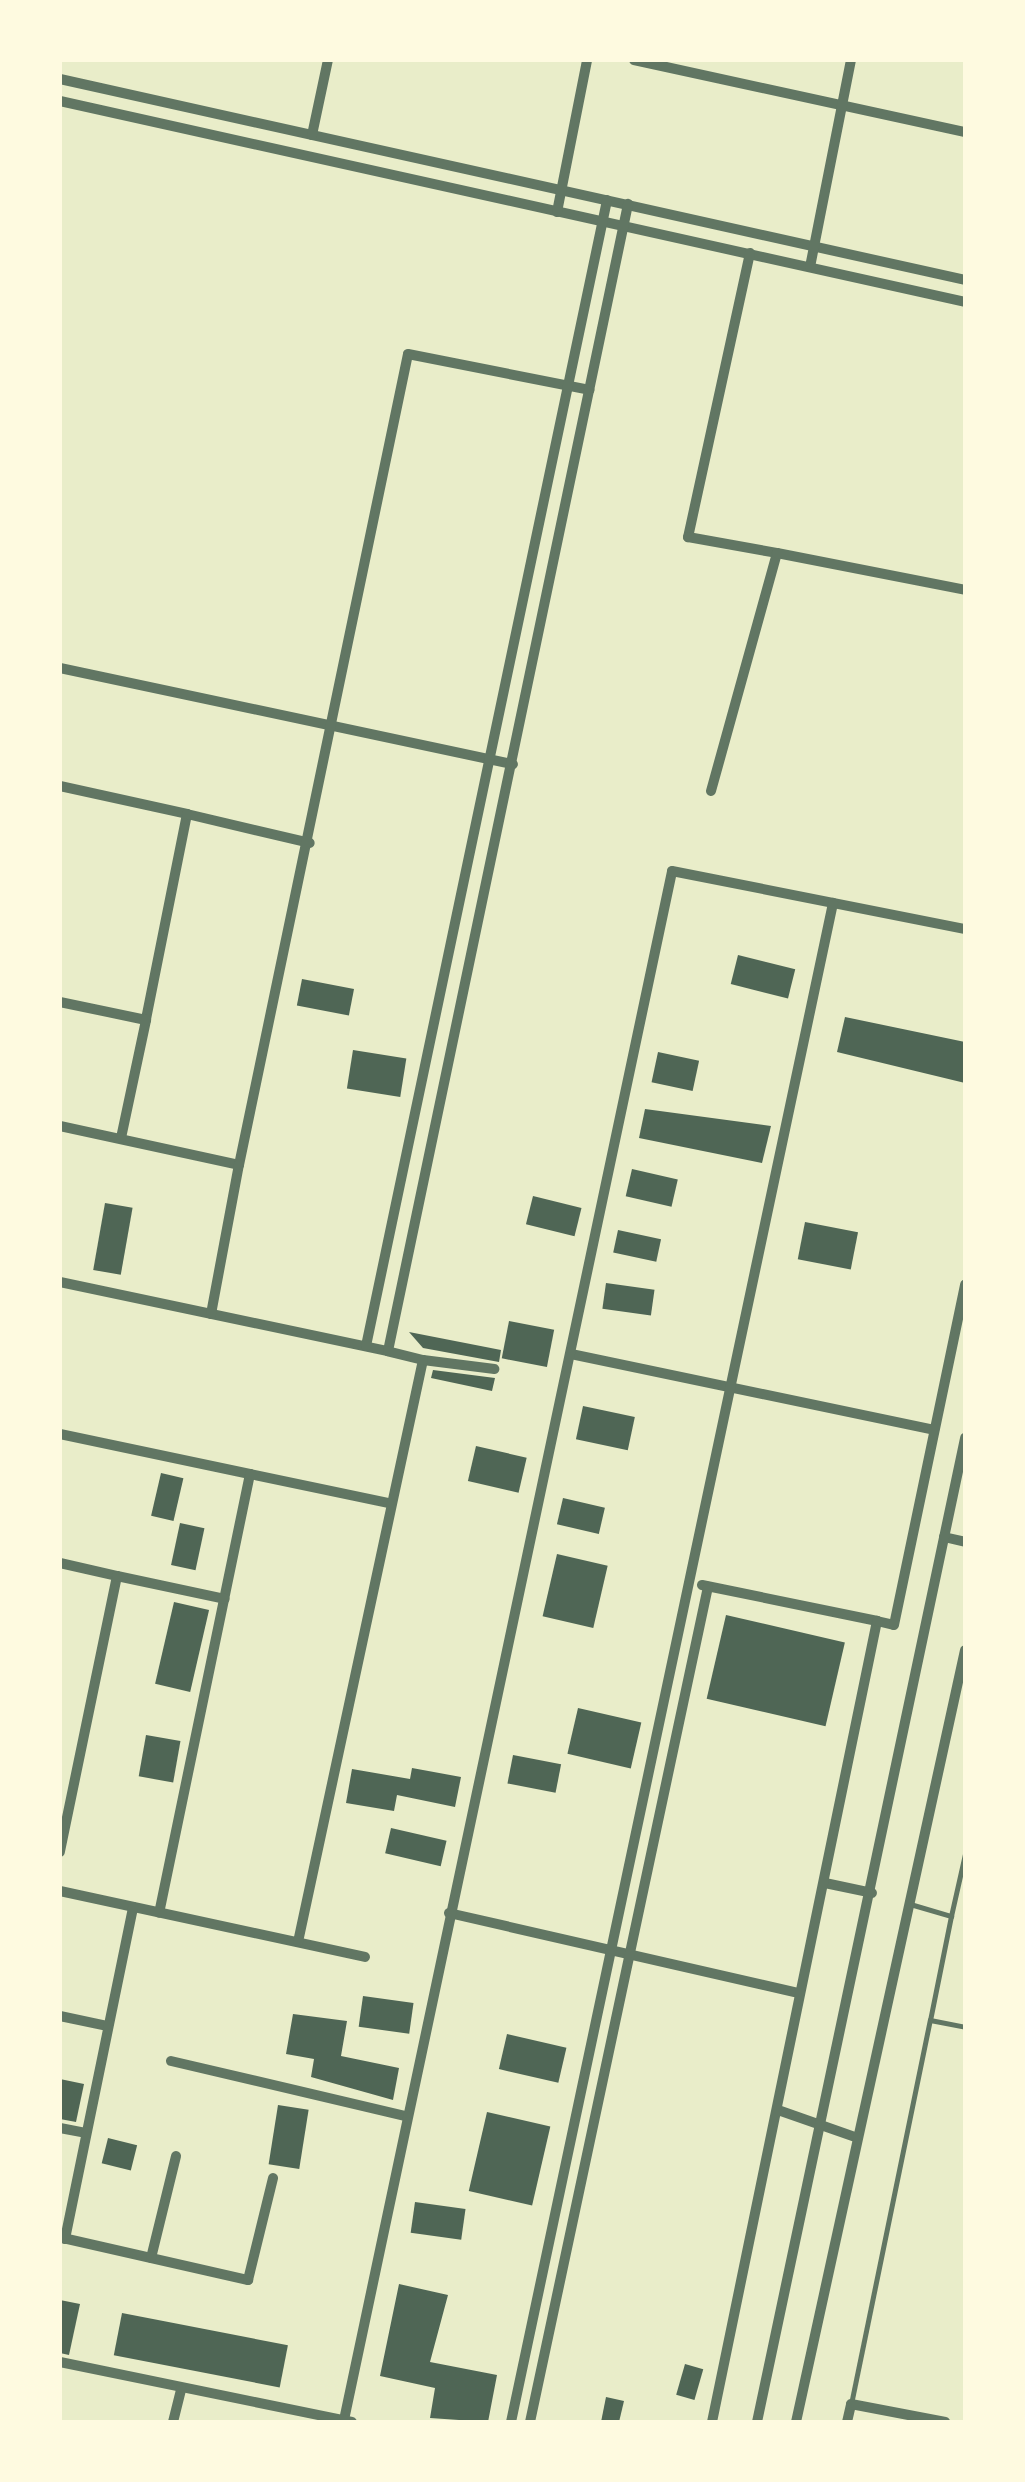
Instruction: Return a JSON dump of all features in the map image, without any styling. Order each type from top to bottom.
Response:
[{"type":"street","points":[[312,135],[328,60]]},
{"type":"street","points":[[557,212],[587,60]]},
{"type":"street","points":[[634,60],[965,132]]},
{"type":"street","points":[[694,73],[696,60]]},
{"type":"street","points":[[810,267],[851,60]]},
{"type":"street","points":[[60,79],[965,280]]},
{"type":"street","points":[[60,101],[965,302]]},
{"type":"street","points":[[366,1346],[607,200]]},
{"type":"street","points":[[388,1351],[628,204]]},
{"type":"street","points":[[750,253],[688,537],[965,590]]},
{"type":"street","points":[[211,1314],[408,354],[589,390]]},
{"type":"street","points":[[711,792],[777,553]]},
{"type":"street","points":[[60,668],[512,764]]},
{"type":"street","points":[[60,786],[310,842]]},
{"type":"street","points":[[121,1138],[187,814]]},
{"type":"street","points":[[60,2362],[348,2421],[448,1914],[672,872],[965,929]]},
{"type":"street","points":[[511,2422],[833,903]]},
{"type":"street","points":[[60,1002],[146,1020]]},
{"type":"street","points":[[60,1126],[239,1164]]},
{"type":"street","points":[[60,1282],[424,1360],[494,1369]]},
{"type":"street","points":[[692,1582],[894,1625],[965,1284]]},
{"type":"street","points":[[571,1354],[934,1430]]},
{"type":"street","points":[[298,1942],[390,1502],[424,1360]]},
{"type":"street","points":[[60,1434],[390,1502]]},
{"type":"street","points":[[757,2422],[872,1893],[965,1438]]},
{"type":"street","points":[[159,1913],[250,1474]]},
{"type":"street","points":[[944,1537],[965,1542]]},
{"type":"street","points":[[60,1563],[224,1599]]},
{"type":"street","points":[[60,1852],[117,1576]]},
{"type":"street","points":[[530,2422],[708,1586]]},
{"type":"street","points":[[712,2422],[877,1621]]},
{"type":"street","points":[[796,2422],[855,2137],[965,1650]]},
{"type":"street","points":[[826,1883],[872,1893]]},
{"type":"street","points":[[60,1891],[365,1957]]},
{"type":"street","points":[[133,1908],[63,2238],[248,2280],[273,2178]]},
{"type":"street","points":[[448,1914],[799,1993]]},
{"type":"street","points":[[60,2016],[108,2026]]},
{"type":"street","points":[[171,2060],[406,2116]]},
{"type":"street","points":[[778,2110],[855,2137]]},
{"type":"street","points":[[60,2128],[86,2133]]},
{"type":"street","points":[[151,2258],[176,2156]]},
{"type":"street","points":[[173,2422],[180,2388]]},
{"type":"street","points":[[847,2422],[851,2404],[946,2422]]},
{"type":"lane","points":[[851,2404],[965,1854]]},
{"type":"lane","points":[[910,1904],[952,1916]]},
{"type":"lane","points":[[930,2020],[965,2027]]},
{"type":"building","points":[[738,955],[795,969],[788,998],[731,984]]},
{"type":"building","points":[[302,979],[354,989],[349,1016],[297,1006]]},
{"type":"building","points":[[845,1017],[965,1042],[965,1083],[837,1052]]},
{"type":"building","points":[[353,1050],[406,1058],[400,1097],[347,1089]]},
{"type":"building","points":[[658,1052],[699,1061],[693,1091],[652,1082]]},
{"type":"building","points":[[645,1109],[771,1126],[762,1163],[639,1138]]},
{"type":"building","points":[[632,1169],[678,1180],[671,1207],[626,1196]]},
{"type":"building","points":[[533,1196],[582,1208],[574,1236],[526,1224]]},
{"type":"building","points":[[105,1203],[133,1208],[121,1275],[93,1270]]},
{"type":"building","points":[[805,1222],[858,1232],[851,1270],[798,1259]]},
{"type":"building","points":[[618,1230],[661,1239],[656,1262],[613,1252]]},
{"type":"building","points":[[606,1283],[655,1290],[651,1316],[602,1309]]},
{"type":"building","points":[[509,1321],[554,1330],[547,1367],[502,1358]]},
{"type":"building","points":[[409,1332],[501,1350],[499,1362],[423,1348]]},
{"type":"building","points":[[433,1370],[495,1378],[492,1391],[431,1378]]},
{"type":"building","points":[[583,1406],[635,1417],[628,1450],[576,1439]]},
{"type":"building","points":[[476,1446],[527,1458],[519,1493],[468,1481]]},
{"type":"building","points":[[161,1473],[183,1478],[174,1521],[151,1516]]},
{"type":"building","points":[[563,1498],[605,1508],[599,1534],[557,1524]]},
{"type":"building","points":[[180,1523],[204,1528],[196,1570],[171,1565]]},
{"type":"building","points":[[557,1554],[608,1566],[593,1628],[543,1616]]},
{"type":"building","points":[[174,1602],[209,1610],[190,1692],[155,1684]]},
{"type":"building","points":[[726,1615],[845,1642],[826,1726],[707,1699]]},
{"type":"building","points":[[578,1708],[641,1723],[631,1768],[567,1754]]},
{"type":"building","points":[[146,1735],[180,1741],[173,1782],[139,1776]]},
{"type":"building","points":[[513,1755],[561,1764],[556,1793],[507,1783]]},
{"type":"building","points":[[412,1768],[461,1777],[455,1807],[397,1795],[394,1811],[346,1803],[352,1769],[410,1779]]},
{"type":"building","points":[[391,1828],[447,1841],[441,1866],[385,1853]]},
{"type":"building","points":[[363,1996],[414,2003],[409,2034],[359,2027]]},
{"type":"building","points":[[293,2014],[347,2021],[341,2056],[399,2068],[393,2100],[311,2077],[314,2059],[286,2054]]},
{"type":"building","points":[[507,2034],[566,2048],[558,2083],[499,2069]]},
{"type":"building","points":[[60,2079],[84,2084],[76,2122],[60,2119]]},
{"type":"building","points":[[278,2105],[309,2110],[299,2169],[269,2164]]},
{"type":"building","points":[[487,2112],[550,2127],[532,2206],[469,2191]]},
{"type":"building","points":[[108,2138],[137,2145],[131,2170],[102,2163]]},
{"type":"building","points":[[415,2202],[466,2209],[461,2240],[411,2233]]},
{"type":"building","points":[[399,2284],[448,2295],[430,2362],[497,2375],[488,2422],[430,2418],[435,2388],[380,2376]]},
{"type":"building","points":[[60,2300],[80,2304],[69,2355],[60,2353]]},
{"type":"building","points":[[122,2313],[288,2345],[280,2387],[114,2355]]},
{"type":"building","points":[[685,2364],[703,2369],[694,2400],[676,2395]]},
{"type":"building","points":[[606,2397],[624,2401],[619,2422],[601,2422]]}]
